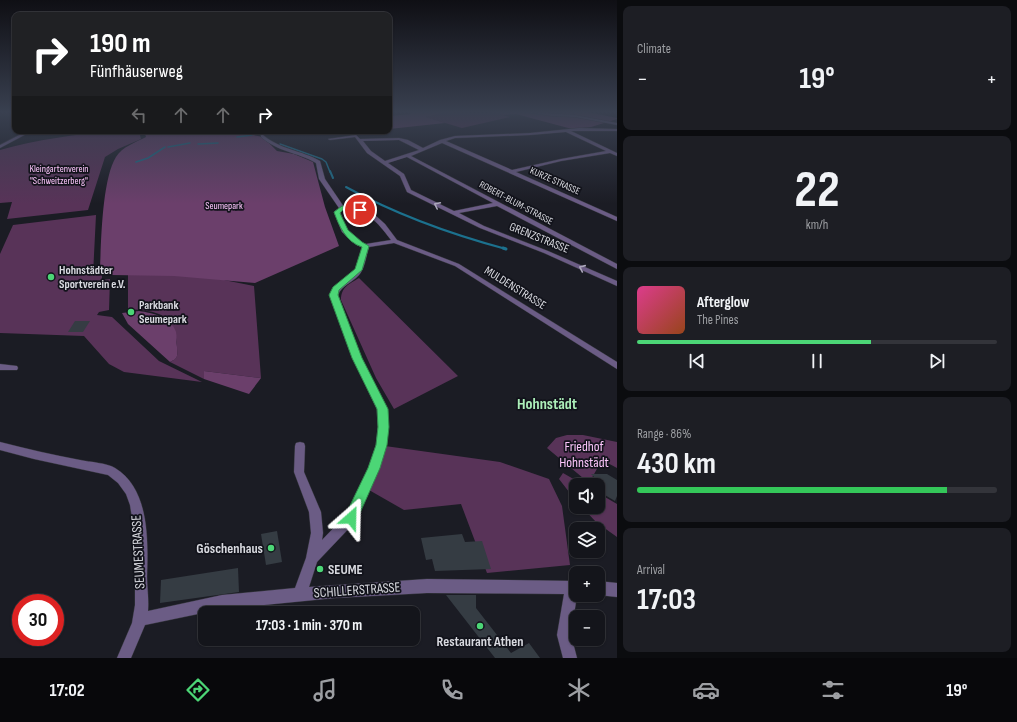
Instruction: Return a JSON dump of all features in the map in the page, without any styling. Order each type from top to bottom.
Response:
[{"type":"street","points":[[272,143],[280,148],[318,162],[322,179],[342,208]]},
{"type":"street","name":"GRENZSTRASSE","points":[[360,143],[369,152],[402,175],[409,191],[493,232],[546,252],[617,284]]},
{"type":"street","points":[[408,143],[423,150]]},
{"type":"street","points":[[385,162],[423,150],[438,143]]},
{"type":"street","name":"KURZE STRASSE","points":[[446,143],[617,219]]},
{"type":"street","points":[[592,143],[617,155]]},
{"type":"street","points":[[512,172],[561,160],[611,152]]},
{"type":"street","name":"ROBERT-BLUM-STRASSE","points":[[406,155],[617,267]]},
{"type":"street","points":[[453,213],[497,204]]},
{"type":"street","points":[[342,208],[360,210],[376,217],[394,241],[366,246],[359,244],[344,231],[337,212],[342,208]]},
{"type":"street","name":"MULDENSTRASSE","points":[[394,241],[457,265],[617,366]]},
{"type":"street","points":[[312,558],[351,518],[374,468],[381,445],[383,427],[382,409],[357,358],[334,295],[336,289],[358,270],[366,246]]},
{"type":"street","points":[[0,367],[14,368]]},
{"type":"street","name":"SEUMESTRASSE","points":[[0,446],[34,455],[111,471],[124,481],[133,497],[139,520],[141,550],[140,619],[124,658]]},
{"type":"street","points":[[300,446],[299,472],[315,512],[317,533],[312,558],[300,593]]},
{"type":"street","name":"SCHILLERSTRASSE","points":[[140,619],[222,602],[300,593],[427,586],[569,588]]},
{"type":"street","points":[[605,589],[617,590]]},
{"type":"street","points":[[570,602],[564,635],[570,658]]},
{"type":"green space","name":"Kleingartenverein \"Schweitzerberg\"","points":[[29,143],[132,143],[105,157],[88,210],[7,219],[12,202],[0,203],[0,150]]},
{"type":"green space","name":"Seumepark","points":[[135,143],[269,143],[277,151],[294,154],[313,162],[325,207],[339,246],[255,283],[174,276],[111,275],[100,269],[105,195],[111,167],[116,157],[122,150]]},
{"type":"green space","name":"Hohnstädter Sportverein e.V.","points":[[96,215],[93,275],[102,274],[102,280],[110,279],[109,310],[99,312],[97,315],[112,317],[159,361],[202,382],[124,372],[109,364],[84,336],[0,333],[0,254],[13,225]]},
{"type":"green space","points":[[128,231],[219,279],[254,286],[261,378],[204,371],[204,379],[170,362],[177,356],[177,347],[176,336],[169,321],[156,313],[128,309]]},
{"type":"green space","points":[[359,278],[458,376],[394,409],[376,378],[341,300],[344,289]]},
{"type":"green space","points":[[139,311],[150,313],[166,319],[174,327],[176,332],[177,347],[177,356],[175,359],[170,362],[128,324],[122,313]]},
{"type":"green space","points":[[204,371],[261,378],[249,394],[204,379]]},
{"type":"green space","name":"Friedhof Hohnstädt","points":[[567,435],[583,435],[617,442],[617,468],[602,460],[592,478],[583,478],[547,448],[556,438]]},
{"type":"green space","points":[[385,446],[500,462],[549,479],[562,506],[570,565],[487,573],[461,504],[404,510],[369,490]]},
{"type":"green space","points":[[563,473],[572,478],[569,478],[569,492],[559,479]]},
{"type":"green space","name":"Friedhof Hohnstädt","points":[[605,497],[617,504],[617,537],[605,528],[605,522],[596,522],[589,514],[605,514]]},
{"type":"building","points":[[75,321],[90,321],[83,332],[68,332]]},
{"type":"building","points":[[591,474],[607,474],[617,480],[617,496],[615,501],[605,495],[605,478],[595,478]]},
{"type":"building","name":"Göschenhaus","points":[[277,531],[282,562],[266,565],[261,534]]},
{"type":"building","points":[[462,534],[465,542],[482,541],[491,569],[435,571],[432,559],[426,560],[421,538]]},
{"type":"building","points":[[238,568],[239,592],[160,603],[161,580]]},
{"type":"building","name":"Restaurant Athen","points":[[446,595],[476,595],[476,608],[511,653],[529,643],[540,658],[495,658]]},
{"type":"waterway","points":[[168,147],[190,143]]},
{"type":"waterway","points":[[198,144],[218,143]]},
{"type":"waterway","points":[[280,144],[322,159],[326,162],[330,172]]},
{"type":"waterway","points":[[136,162],[148,158],[165,147]]},
{"type":"waterway","points":[[330,171],[333,178]]},
{"type":"waterway","points":[[346,187],[424,223],[506,249],[503,248]]},
{"type":"place","name":"Hohnstädter Sportverein e.V.","points":[[51,277]]},
{"type":"place","name":"Parkbank Seumepark","points":[[131,312]]},
{"type":"place","name":"Göschenhaus","points":[[271,548]]},
{"type":"place","name":"SEUME","points":[[320,569]]},
{"type":"place","name":"Restaurant Athen","points":[[480,626]]},
{"type":"district","name":"Hohnstädt","points":[[547,404]]},
{"type":"route","points":[[351,518],[374,468],[381,445],[383,427],[382,409],[357,358],[334,295],[336,289],[358,270],[366,246],[359,244],[344,231],[337,212],[342,208],[360,210]]}]
